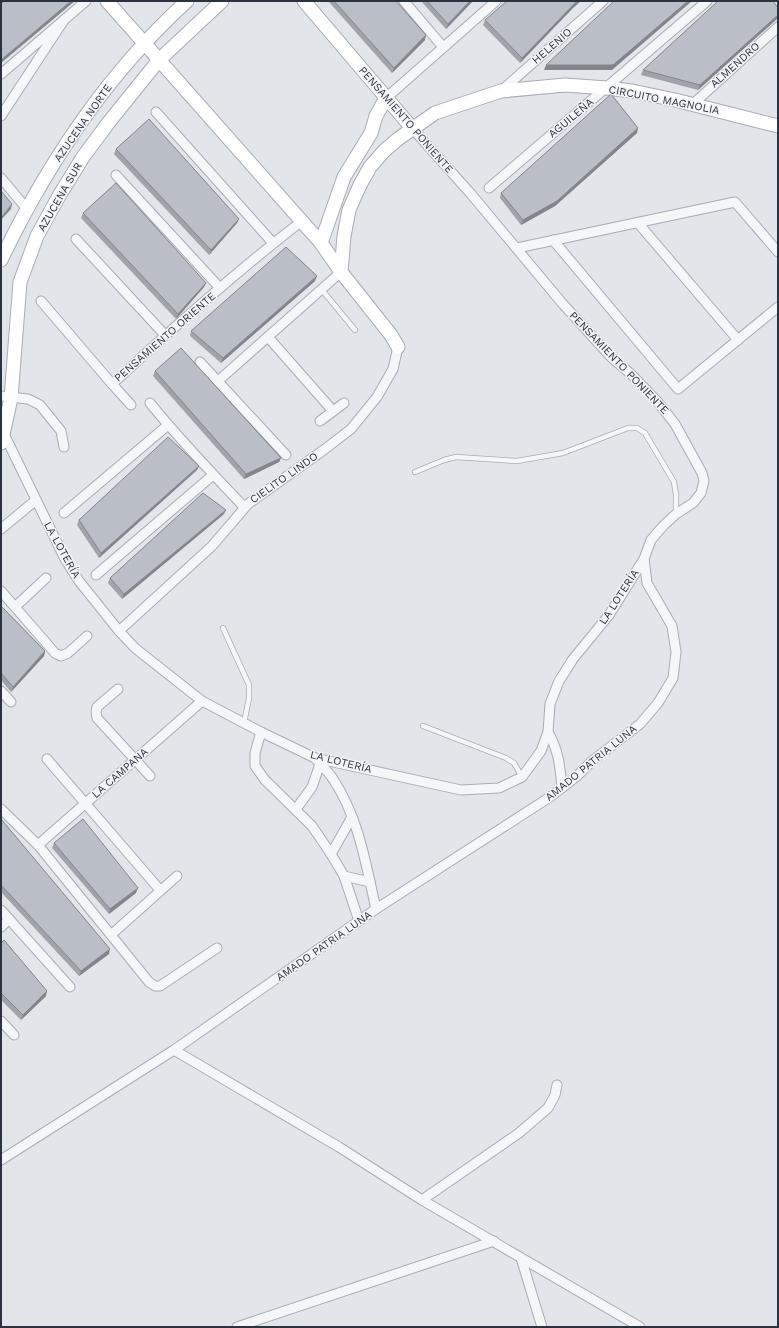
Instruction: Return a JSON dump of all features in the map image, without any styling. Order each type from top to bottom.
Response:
[{"type":"street","points":[[1,74],[86,1]]},
{"type":"street","points":[[107,1],[321,243],[341,272],[391,335],[398,348]]},
{"type":"street","name":"AZUCENA NORTE","points":[[1,260],[46,175],[87,114],[123,68],[187,1]]},
{"type":"street","name":"AZUCENA SUR","points":[[2,438],[20,282],[37,236],[59,196],[108,122],[159,60],[222,1]]},
{"type":"street","name":"PENSAMIENTO PONIENTE","points":[[304,1],[610,357],[632,375],[657,401],[676,424],[702,473],[704,481],[701,493],[693,503],[676,514],[662,526],[650,540],[644,558],[647,583],[672,626],[676,652],[672,678],[658,703],[640,724]]},
{"type":"street","points":[[404,1],[444,48]]},
{"type":"street","points":[[321,243],[344,177],[371,133],[376,116],[386,98],[444,48],[495,1]]},
{"type":"street","name":"HELENIO","points":[[501,91],[603,1]]},
{"type":"street","name":"AGUILEÑA","points":[[489,188],[707,1]]},
{"type":"street","points":[[1,116],[64,20]]},
{"type":"street","name":"ALMENDRO","points":[[693,104],[778,27]]},
{"type":"street","name":"CIRCUITO MAGNOLIA","points":[[341,272],[344,236],[349,210],[370,167],[398,139],[435,113],[501,91],[565,85],[632,91],[693,104],[778,126]]},
{"type":"street","points":[[156,112],[273,243]]},
{"type":"street","points":[[116,175],[220,288]]},
{"type":"street","points":[[1,178],[27,209]]},
{"type":"street","points":[[517,248],[735,202],[778,252]]},
{"type":"street","name":"PENSAMIENTO ORIENTE","points":[[41,301],[112,384],[220,288],[273,243],[302,222]]},
{"type":"street","points":[[638,223],[738,340]]},
{"type":"street","points":[[76,239],[166,335]]},
{"type":"street","points":[[553,240],[678,389],[778,307]]},
{"type":"street","points":[[218,381],[341,272]]},
{"type":"street","points":[[268,337],[333,410]]},
{"type":"street","name":"CIELITO LINDO","points":[[118,631],[212,546],[244,507],[351,429],[377,397],[393,369],[398,348]]},
{"type":"street","points":[[200,362],[286,455]]},
{"type":"street","points":[[112,384],[131,405]]},
{"type":"street","points":[[6,397],[28,399],[40,405],[61,431],[64,447]]},
{"type":"street","points":[[150,403],[213,475],[244,507]]},
{"type":"street","points":[[320,421],[344,403]]},
{"type":"street","points":[[64,513],[168,425]]},
{"type":"street","name":"LA LOTERÍA","points":[[2,438],[36,500],[65,559],[79,581],[118,631],[135,648],[202,701],[318,761],[462,790],[499,788],[522,776],[541,751],[548,732],[550,704],[559,681],[573,659],[609,615],[644,558]]},
{"type":"street","points":[[96,575],[213,475]]},
{"type":"street","points":[[1,529],[36,500]]},
{"type":"street","points":[[15,607],[46,578]]},
{"type":"street","points":[[1,591],[55,653],[61,656],[68,653],[87,636]]},
{"type":"street","points":[[118,688],[97,707],[97,718],[150,776]]},
{"type":"street","points":[[1,691],[11,702]]},
{"type":"street","name":"LA CAMPANA","points":[[38,846],[202,701]]},
{"type":"street","name":"AMADO PATRIA LUNA","points":[[1,1160],[174,1050],[359,921],[550,797],[592,761],[640,724]]},
{"type":"street","points":[[261,732],[255,753],[255,766],[265,780],[312,826],[331,854],[344,876],[359,921]]},
{"type":"street","points":[[548,732],[560,761],[562,788]]},
{"type":"street","points":[[47,759],[160,890]]},
{"type":"street","points":[[296,809],[312,787],[318,761]]},
{"type":"street","points":[[318,761],[333,778],[352,817],[361,841],[376,910]]},
{"type":"street","points":[[1,808],[38,846],[112,934],[149,982],[154,986],[160,986],[217,948]]},
{"type":"street","points":[[331,854],[352,817]]},
{"type":"street","points":[[112,934],[177,876]]},
{"type":"street","points":[[344,876],[370,882]]},
{"type":"street","points":[[1,910],[70,987]]},
{"type":"street","points":[[1,927],[10,920]]},
{"type":"street","points":[[1,1021],[14,1035]]},
{"type":"street","points":[[174,1050],[339,1147],[422,1200],[640,1327]]},
{"type":"street","points":[[422,1200],[519,1133],[531,1123],[548,1108],[556,1095],[557,1085]]},
{"type":"street","points":[[237,1327],[494,1241]]},
{"type":"street","points":[[521,1258],[542,1327]]},
{"type":"lane","points":[[322,290],[355,330]]},
{"type":"lane","points":[[415,472],[444,460],[456,457],[517,462],[563,453],[628,428],[637,428],[645,433],[674,482],[676,514]]},
{"type":"lane","points":[[223,628],[248,685],[249,698],[244,723]]},
{"type":"lane","points":[[423,726],[506,758],[514,763],[522,776]]},
{"type":"building","points":[[4,1],[71,1],[1,60],[1,4]]},
{"type":"building","points":[[334,1],[396,1],[426,35],[394,68]]},
{"type":"building","points":[[427,1],[470,1],[448,24]]},
{"type":"building","points":[[507,1],[577,1],[522,58],[485,20]]},
{"type":"building","points":[[614,1],[688,1],[613,65],[546,65]]},
{"type":"building","points":[[718,1],[773,1],[778,8],[778,15],[700,85],[643,70]]},
{"type":"building","points":[[611,94],[638,128],[557,201],[523,220],[501,193]]},
{"type":"building","points":[[149,119],[239,219],[211,250],[116,149]]},
{"type":"building","points":[[116,183],[206,283],[178,314],[83,213]]},
{"type":"building","points":[[1,191],[12,204],[1,218]]},
{"type":"building","points":[[286,247],[317,276],[223,358],[191,331]]},
{"type":"building","points":[[181,348],[281,458],[246,474],[155,371]]},
{"type":"building","points":[[168,437],[199,466],[101,553],[79,520]]},
{"type":"building","points":[[203,493],[226,510],[124,594],[110,578]]},
{"type":"building","points":[[1,606],[45,651],[13,687],[1,673]]},
{"type":"building","points":[[1,819],[110,949],[81,971],[1,885]]},
{"type":"building","points":[[83,819],[138,888],[110,909],[54,843]]},
{"type":"building","points":[[4,940],[47,991],[23,1015],[1,993],[1,943]]}]
